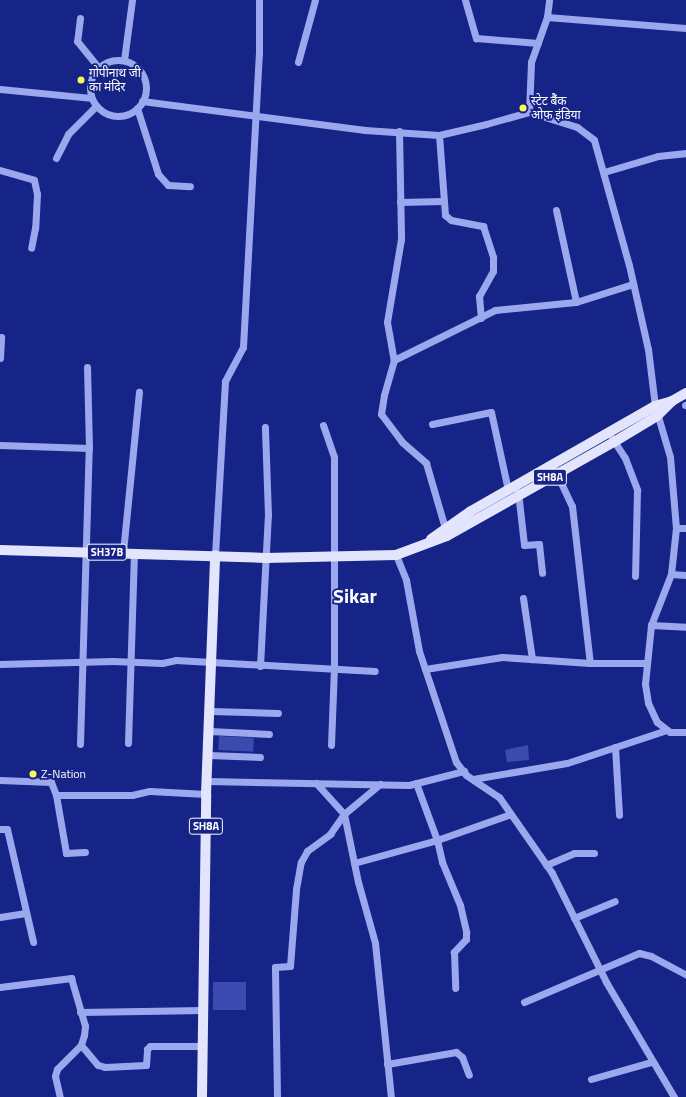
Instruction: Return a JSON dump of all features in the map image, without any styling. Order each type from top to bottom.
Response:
[{"type":"main road","name":"SH8A","points":[[554,469],[608,433],[656,411],[686,393]]},
{"type":"main road","name":"SH8A","points":[[423,545],[445,528],[514,490],[554,469],[614,442],[656,411]]},
{"type":"main road","name":"SH8A","points":[[202,1097],[206,794],[215,555],[266,558],[396,555],[447,536],[514,490]]},
{"type":"main road","name":"SH37B","points":[[0,550],[215,555]]},
{"type":"street","points":[[124,60],[132,0]]},
{"type":"street","points":[[215,555],[225,381],[243,347],[254,114],[259,54],[259,0]]},
{"type":"street","points":[[298,62],[315,0]]},
{"type":"street","points":[[465,0],[476,38],[538,43]]},
{"type":"street","points":[[529,112],[531,62],[547,17],[549,0]]},
{"type":"street","points":[[547,17],[686,28]]},
{"type":"street","points":[[80,18],[77,41],[98,67]]},
{"type":"street","points":[[114,60],[124,60],[138,68],[143,76],[146,89],[142,101],[137,108],[119,116],[110,115],[96,106],[91,98],[89,85],[98,67],[114,60]]},
{"type":"street","points":[[0,88],[91,98]]},
{"type":"street","points":[[142,101],[254,114],[366,130],[398,131],[439,136],[529,112],[577,126],[594,140],[604,172],[633,284],[648,349],[656,411],[670,457],[676,528],[671,574],[651,625],[645,663],[648,703],[657,722],[667,730],[670,732],[686,732]]},
{"type":"street","points":[[56,158],[68,134],[96,106]]},
{"type":"street","points":[[137,108],[158,174],[168,185],[190,186]]},
{"type":"street","points":[[398,131],[400,239],[387,322],[394,360],[384,395],[381,414],[402,442],[426,463],[445,528]]},
{"type":"street","points":[[439,136],[443,200],[448,217],[483,226],[487,235],[494,265],[490,278],[479,296],[481,318]]},
{"type":"street","points":[[604,172],[658,156],[686,153]]},
{"type":"street","points":[[0,170],[34,180],[37,194],[36,228],[31,248]]},
{"type":"street","points":[[400,202],[443,200]]},
{"type":"street","points":[[556,210],[576,302]]},
{"type":"street","points":[[394,360],[495,310],[576,302],[633,284]]},
{"type":"street","points":[[0,358],[1,337]]},
{"type":"street","points":[[80,744],[89,448],[87,367]]},
{"type":"street","points":[[123,552],[139,392]]},
{"type":"street","points":[[432,424],[491,412],[514,490],[524,545],[539,544],[542,573]]},
{"type":"street","points":[[323,425],[334,456],[334,667],[331,745]]},
{"type":"street","points":[[260,666],[268,486],[265,427]]},
{"type":"street","points":[[608,433],[625,458],[637,490],[635,576]]},
{"type":"street","points":[[0,445],[89,448]]},
{"type":"street","points":[[554,469],[572,506],[590,663]]},
{"type":"street","points":[[676,528],[686,528]]},
{"type":"street","points":[[128,743],[134,553]]},
{"type":"street","points":[[396,555],[406,580],[419,651],[456,762],[464,772],[499,797],[546,865],[600,971],[651,1062],[674,1097]]},
{"type":"street","points":[[671,574],[686,575]]},
{"type":"street","points":[[523,598],[532,659]]},
{"type":"street","points":[[651,625],[686,627]]},
{"type":"street","points":[[425,670],[502,657],[590,663],[645,663]]},
{"type":"street","points":[[0,664],[176,660],[260,666],[334,667],[375,671]]},
{"type":"street","points":[[210,711],[278,713]]},
{"type":"street","points":[[473,779],[551,767],[667,730]]},
{"type":"street","points":[[209,731],[269,734]]},
{"type":"street","points":[[615,747],[619,815]]},
{"type":"street","points":[[208,755],[260,757]]},
{"type":"street","points":[[207,781],[380,784],[416,783],[464,772]]},
{"type":"street","points":[[0,780],[51,782],[56,795],[66,853],[84,852]]},
{"type":"street","points":[[316,783],[344,814],[354,863],[375,943],[391,1097]]},
{"type":"street","points":[[416,783],[437,840],[442,862],[460,905],[466,932],[466,939],[454,952],[455,988]]},
{"type":"street","points":[[277,1097],[275,967],[290,966],[296,889],[301,862],[307,851],[330,834],[344,814],[380,784]]},
{"type":"street","points":[[56,795],[132,795],[150,791],[206,794]]},
{"type":"street","points":[[354,863],[437,840],[511,814]]},
{"type":"street","points":[[0,829],[8,829],[33,942]]},
{"type":"street","points":[[546,865],[574,853],[594,853]]},
{"type":"street","points":[[574,918],[615,901]]},
{"type":"street","points":[[0,917],[26,914]]},
{"type":"street","points":[[524,1002],[600,971],[639,953],[651,956],[686,975]]},
{"type":"street","points":[[0,987],[71,978],[85,1026],[81,1045],[56,1069],[55,1076],[60,1097]]},
{"type":"street","points":[[80,1012],[204,1010]]},
{"type":"street","points":[[81,1045],[98,1065],[105,1067],[146,1065],[147,1049],[150,1046],[203,1046]]},
{"type":"street","points":[[387,1064],[456,1052],[462,1057],[469,1075]]},
{"type":"street","points":[[591,1079],[651,1062]]},
{"type":"building","points":[[219,736],[254,738],[253,752],[218,750]]},
{"type":"building","points":[[528,745],[529,760],[507,762],[505,750]]},
{"type":"building","points":[[213,982],[246,982],[246,1010],[213,1010]]},
{"type":"place","name":"गोपीनाथ जी का मंदिर","points":[[81,80]]},
{"type":"place","name":"स्टेट बेैंक ओफ इंडिया","points":[[523,108]]},
{"type":"place","name":"Z-Nation","points":[[33,774]]},
{"type":"district","name":"Sikar","points":[[355,595]]}]
